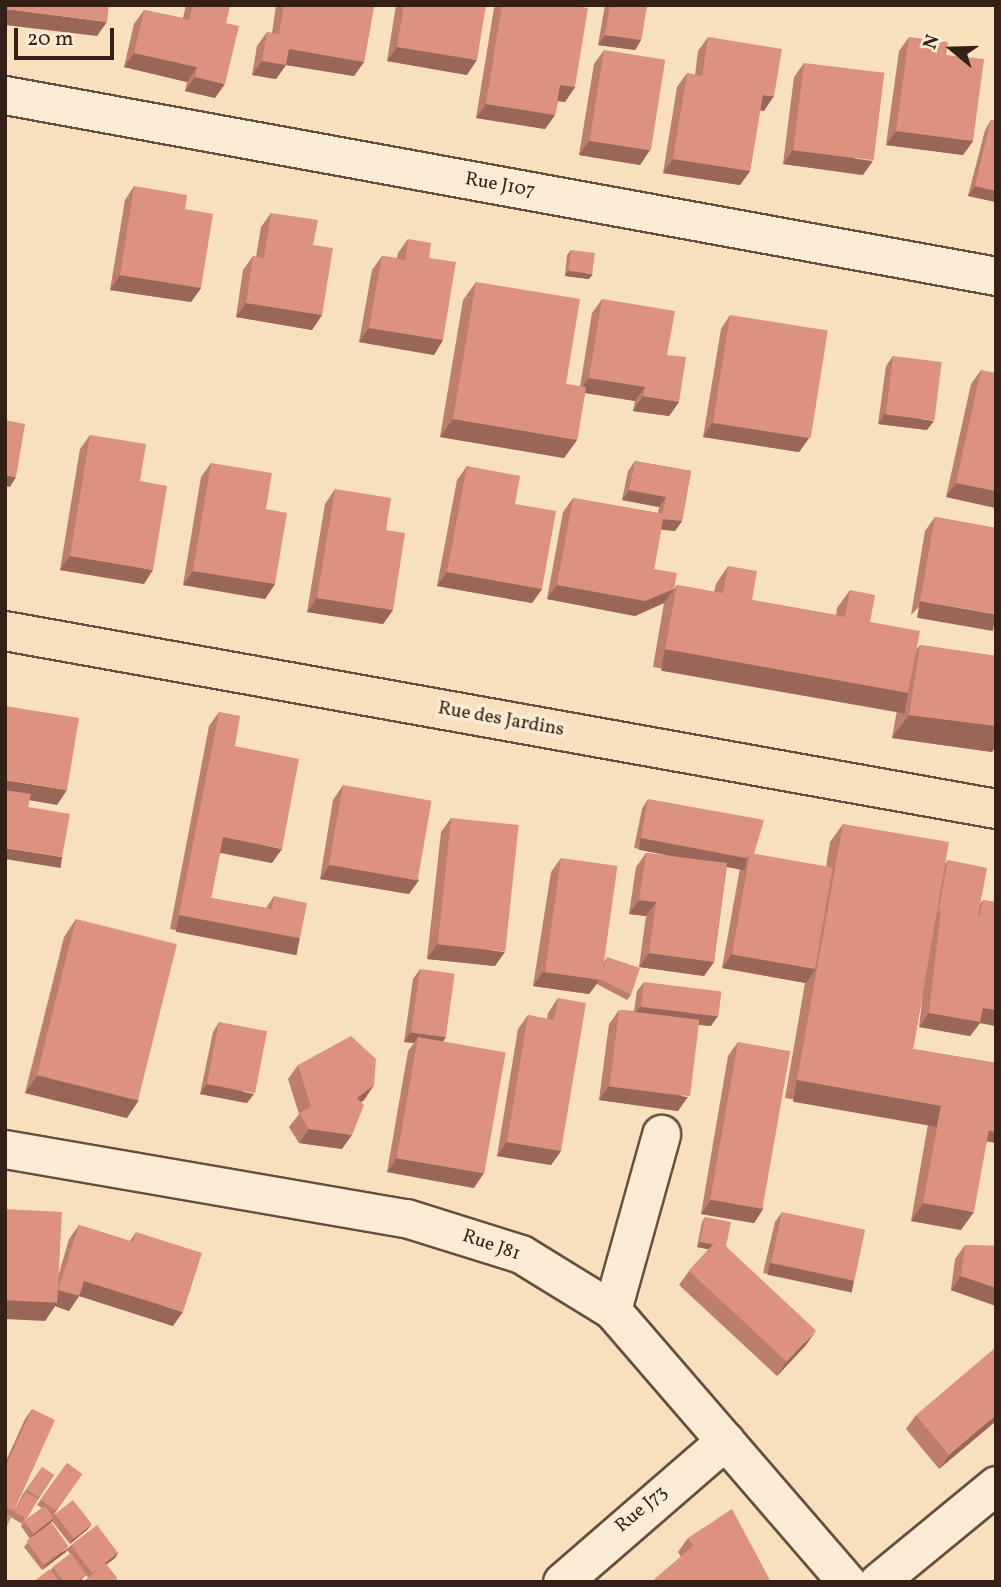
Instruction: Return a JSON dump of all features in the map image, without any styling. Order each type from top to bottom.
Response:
[{"type":"main road","name":"Rue des Jardins","points":[[5,631],[996,810]]},
{"type":"street","name":"Rue J107","points":[[5,95],[996,276]]},
{"type":"street","points":[[612,1310],[661,1134]]},
{"type":"street","name":"Rue J81","points":[[5,1149],[405,1219],[521,1254],[612,1310],[847,1582]]},
{"type":"street","name":"Rue J73","points":[[562,1582],[725,1441]]},
{"type":"street","points":[[878,1582],[996,1485]]},
{"type":"building","points":[[7,5],[109,5],[107,22],[6,9]]},
{"type":"building","points":[[193,5],[230,5],[226,23],[239,26],[225,84],[195,77],[197,67],[134,53],[144,10],[189,20]]},
{"type":"building","points":[[284,5],[374,6],[364,62],[289,49],[286,65],[262,61],[267,32],[279,34]]},
{"type":"building","points":[[404,5],[486,5],[477,60],[397,47]]},
{"type":"building","points":[[502,5],[572,5],[588,8],[575,87],[560,85],[555,115],[486,104]]},
{"type":"building","points":[[610,5],[647,5],[641,40],[605,35]]},
{"type":"building","points":[[708,37],[782,49],[774,96],[763,95],[750,171],[673,159],[687,73],[702,76]]},
{"type":"building","points":[[909,37],[948,42],[946,55],[984,59],[973,141],[896,131]]},
{"type":"building","points":[[604,50],[665,60],[651,151],[590,141]]},
{"type":"building","points":[[804,63],[884,73],[874,160],[793,150]]},
{"type":"building","points":[[991,120],[996,120],[996,191],[975,186]]},
{"type":"building","points":[[134,186],[187,195],[185,209],[213,214],[201,288],[120,275]]},
{"type":"building","points":[[271,213],[318,220],[313,245],[333,248],[322,315],[246,303],[253,256],[264,258]]},
{"type":"building","points":[[408,239],[431,243],[429,258],[456,262],[443,340],[369,328],[382,256],[405,260]]},
{"type":"building","points":[[571,250],[595,253],[592,274],[568,271]]},
{"type":"building","points":[[476,282],[580,299],[566,384],[586,387],[577,440],[453,419]]},
{"type":"building","points":[[602,299],[675,311],[667,355],[686,357],[679,402],[643,396],[645,387],[589,378]]},
{"type":"building","points":[[730,315],[828,330],[811,438],[713,423]]},
{"type":"building","points":[[893,356],[942,362],[934,421],[886,415]]},
{"type":"building","points":[[981,370],[996,373],[996,491],[956,483]]},
{"type":"building","points":[[5,420],[25,424],[16,477],[5,475]]},
{"type":"building","points":[[90,435],[146,444],[140,481],[167,486],[153,570],[70,556]]},
{"type":"building","points":[[635,461],[691,471],[682,521],[663,519],[666,497],[629,490]]},
{"type":"building","points":[[211,463],[272,473],[266,509],[287,513],[275,584],[193,571]]},
{"type":"building","points":[[467,466],[520,476],[515,504],[556,511],[542,589],[447,572]]},
{"type":"building","points":[[335,489],[391,498],[386,530],[405,533],[393,610],[317,598]]},
{"type":"building","points":[[573,498],[664,514],[654,569],[677,573],[674,589],[645,601],[557,585]]},
{"type":"building","points":[[935,517],[996,528],[996,614],[920,601]]},
{"type":"building","points":[[728,566],[757,571],[752,600],[845,617],[850,590],[875,595],[870,622],[920,631],[908,693],[665,649],[677,585],[723,593]]},
{"type":"building","points":[[920,645],[996,656],[996,726],[909,715]]},
{"type":"building","points":[[5,706],[79,718],[67,790],[5,780]]},
{"type":"building","points":[[219,712],[240,716],[235,746],[299,759],[282,849],[223,837],[211,898],[272,909],[274,896],[307,903],[300,938],[179,915]]},
{"type":"building","points":[[343,785],[432,801],[418,880],[329,865]]},
{"type":"building","points":[[5,790],[31,794],[28,807],[70,814],[62,857],[5,848]]},
{"type":"building","points":[[648,799],[764,820],[754,854],[750,853],[747,858],[641,838]]},
{"type":"building","points":[[451,818],[519,825],[505,951],[438,944]]},
{"type":"building","points":[[843,824],[949,842],[913,1049],[996,1063],[996,1091],[974,1212],[923,1203],[941,1106],[797,1080]]},
{"type":"building","points":[[646,853],[727,863],[714,962],[649,953],[656,902],[639,900]]},
{"type":"building","points":[[750,853],[833,868],[815,969],[732,954]]},
{"type":"building","points":[[561,858],[617,866],[601,980],[545,972]]},
{"type":"building","points":[[948,860],[987,868],[978,916],[941,909],[938,913]]},
{"type":"building","points":[[983,900],[996,902],[996,1010],[983,1008],[980,1022],[929,1013],[941,909],[980,916]]},
{"type":"building","points":[[76,919],[177,944],[138,1100],[37,1075]]},
{"type":"building","points":[[607,957],[640,968],[631,995],[600,979]]},
{"type":"building","points":[[420,969],[455,974],[446,1037],[411,1032]]},
{"type":"building","points":[[644,982],[721,992],[718,1016],[641,1007]]},
{"type":"building","points":[[558,998],[586,1003],[561,1151],[507,1142],[528,1015],[554,1020]]},
{"type":"building","points":[[619,1010],[699,1020],[690,1096],[610,1086]]},
{"type":"building","points":[[219,1022],[267,1031],[255,1093],[207,1084]]},
{"type":"building","points":[[351,1036],[376,1059],[374,1085],[357,1098],[364,1105],[352,1135],[309,1129],[299,1113],[311,1107],[298,1065]]},
{"type":"building","points":[[418,1037],[506,1052],[484,1174],[397,1158]]},
{"type":"building","points":[[738,1042],[790,1051],[762,1209],[710,1200]]},
{"type":"building","points":[[996,1091],[996,1132],[989,1130]]},
{"type":"building","points":[[5,1209],[62,1212],[57,1303],[5,1300]]},
{"type":"building","points":[[782,1212],[865,1230],[854,1281],[771,1263]]},
{"type":"building","points":[[705,1217],[731,1222],[726,1246],[718,1239],[713,1244],[700,1242]]},
{"type":"building","points":[[79,1225],[133,1242],[136,1232],[202,1253],[183,1312],[84,1281],[79,1296],[58,1290]]},
{"type":"building","points":[[718,1239],[816,1330],[787,1362],[689,1270]]},
{"type":"building","points":[[965,1245],[996,1246],[996,1288],[961,1276]]},
{"type":"building","points":[[996,1347],[996,1415],[949,1455],[916,1415]]},
{"type":"building","points":[[32,1409],[55,1420],[14,1511],[5,1507],[5,1468]]},
{"type":"building","points":[[67,1463],[82,1474],[56,1511],[41,1499]]},
{"type":"building","points":[[42,1467],[54,1475],[39,1497],[27,1489]]},
{"type":"building","points":[[26,1492],[38,1499],[27,1519],[14,1512]]},
{"type":"building","points":[[73,1500],[92,1524],[74,1539],[55,1514]]},
{"type":"building","points":[[45,1506],[54,1518],[33,1534],[24,1522]]},
{"type":"building","points":[[732,1509],[771,1582],[651,1582],[693,1546],[688,1538]]},
{"type":"building","points":[[5,1514],[11,1516],[5,1530]]},
{"type":"building","points":[[52,1523],[69,1547],[43,1565],[27,1541]]},
{"type":"building","points":[[97,1525],[118,1553],[105,1563],[117,1578],[113,1582],[83,1582],[100,1568],[92,1573],[71,1545]]},
{"type":"building","points":[[71,1553],[86,1574],[76,1582],[64,1582],[53,1567]]},
{"type":"building","points":[[50,1569],[60,1582],[33,1582]]}]
